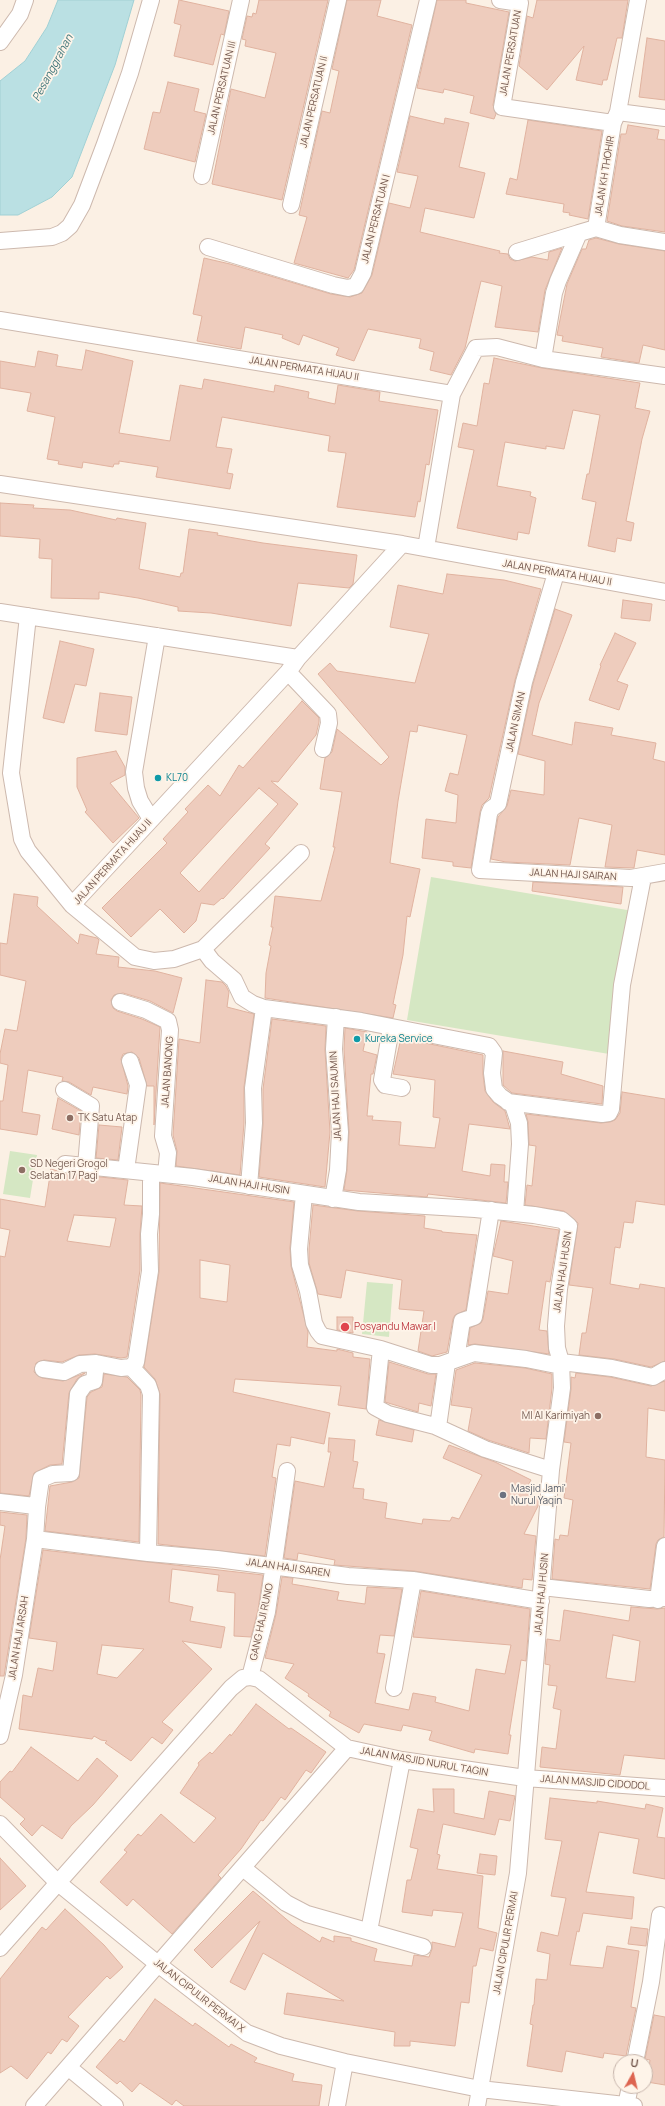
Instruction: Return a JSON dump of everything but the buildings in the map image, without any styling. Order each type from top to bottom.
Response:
[{"type":"street","points":[[0,42],[20,14],[25,0]]},
{"type":"street","points":[[0,241],[52,237],[62,233],[70,226],[82,205],[107,137],[130,72],[151,0]]},
{"type":"street","name":"JALAN PERSATUAN III","points":[[202,176],[241,0]]},
{"type":"street","name":"JALAN PERSATUAN II","points":[[291,205],[338,0]]},
{"type":"street","name":"JALAN PERSATUAN I","points":[[208,247],[333,285],[348,288],[356,286],[363,273],[428,0]]},
{"type":"street","name":"JALAN PERSATUAN","points":[[500,0],[520,2],[502,107],[615,117],[665,118]]},
{"type":"street","name":"JALAN KH THOHIR","points":[[517,252],[596,228],[615,117],[638,0]]},
{"type":"street","points":[[596,228],[620,235],[665,242]]},
{"type":"street","points":[[543,359],[554,293],[579,233]]},
{"type":"street","name":"JALAN PERMATA HIJAU II","points":[[0,320],[452,394]]},
{"type":"street","points":[[426,548],[452,394],[476,348],[496,347],[543,359],[665,376]]},
{"type":"street","name":"JALAN PERMATA HIJAU II","points":[[0,484],[402,544],[665,592]]},
{"type":"street","name":"JALAN PERMATA HIJAU II","points":[[301,853],[203,949],[174,959],[154,961],[135,956],[72,905],[288,672],[298,658],[402,544]]},
{"type":"street","name":"JALAN SIMAN","points":[[480,870],[489,814],[491,809],[498,804],[524,682],[556,573]]},
{"type":"street","points":[[0,612],[298,658]]},
{"type":"street","points":[[28,616],[11,773],[22,839],[28,852],[72,905]]},
{"type":"street","points":[[151,820],[140,801],[136,788],[134,772],[157,636]]},
{"type":"street","points":[[288,672],[328,714],[329,723],[323,749]]},
{"type":"street","name":"JALAN HAJI SAIRAN","points":[[480,870],[595,877],[643,877],[665,872]]},
{"type":"street","points":[[508,1102],[596,1114],[608,1113],[611,1109],[622,986],[643,877]]},
{"type":"street","points":[[203,949],[212,961],[234,980],[242,997],[247,1002],[264,1008],[336,1017],[489,1046],[494,1053],[492,1073],[494,1089],[513,1105],[519,1123],[520,1157],[515,1213]]},
{"type":"street","name":"JALAN BANONG","points":[[120,1002],[146,1010],[168,1021],[170,1030],[163,1136],[168,1153],[159,1173]]},
{"type":"street","points":[[250,1186],[254,1123],[253,1088],[264,1008]]},
{"type":"street","name":"JALAN HAJI SAUMIN","points":[[333,1198],[338,1170],[340,1132],[334,1049],[336,1017]]},
{"type":"street","points":[[393,1028],[382,1080],[385,1085],[402,1088]]},
{"type":"street","points":[[126,1170],[138,1085],[130,1061]]},
{"type":"street","points":[[64,1090],[91,1106],[86,1166]]},
{"type":"street","name":"JALAN HAJI HUSIN","points":[[65,1164],[159,1173],[359,1202],[491,1210],[562,1220],[569,1226],[556,1317],[557,1348],[561,1364],[561,1404],[551,1470],[542,1594],[525,1778]]},
{"type":"street","points":[[43,1369],[64,1372],[80,1364],[96,1363],[121,1368],[131,1367],[136,1362],[150,1271],[149,1234],[151,1214],[159,1173]]},
{"type":"street","points":[[304,1194],[299,1249],[300,1265],[318,1331],[322,1336],[382,1349],[431,1365],[451,1361],[474,1353],[526,1358],[561,1364],[612,1368],[653,1377],[665,1370]]},
{"type":"street","points":[[438,1427],[451,1361],[462,1321],[474,1317],[491,1210]]},
{"type":"street","points":[[382,1349],[375,1407],[388,1414],[438,1427],[485,1449],[551,1470]]},
{"type":"street","name":"JALAN HAJI ARSAH","points":[[0,1736],[14,1675],[35,1539],[41,1479],[53,1474],[72,1473],[78,1394],[85,1384],[94,1381],[96,1363]]},
{"type":"street","points":[[131,1367],[148,1385],[152,1394],[148,1553]]},
{"type":"street","name":"GANG HAJI RUNO","points":[[250,1677],[266,1612],[287,1471]]},
{"type":"street","points":[[0,1502],[37,1507]]},
{"type":"street","name":"JALAN HAJI SAREN","points":[[35,1539],[148,1553],[217,1558],[348,1576],[413,1580],[542,1594],[661,1599]]},
{"type":"street","points":[[661,1599],[665,1546]]},
{"type":"street","points":[[394,1688],[413,1580]]},
{"type":"street","points":[[0,1948],[231,1688],[243,1678],[250,1677]]},
{"type":"street","name":"JALAN MASJID NURUL TAGIN","points":[[250,1677],[258,1679],[347,1748],[402,1760],[525,1778]]},
{"type":"street","points":[[34,2106],[159,1965],[347,1748]]},
{"type":"street","points":[[369,1931],[402,1760]]},
{"type":"street","name":"JALAN MASJID CIDODOL","points":[[525,1778],[665,1788]]},
{"type":"street","name":"JALAN CIPULIR PERMAI","points":[[477,2106],[517,1880],[525,1778]]},
{"type":"street","name":"JALAN CIPULIR PERMAI X","points":[[0,1824],[58,1882],[159,1965],[247,2033],[281,2046],[345,2062],[480,2089],[629,2106]]},
{"type":"street","points":[[243,1868],[286,1904],[307,1914],[422,1947]]},
{"type":"street","points":[[636,2054],[650,1982],[660,1915]]},
{"type":"street","points":[[337,2106],[345,2062]]},
{"type":"street","points":[[68,2066],[116,2106]]},
{"type":"street","points":[[629,2106],[630,2094]]},
{"type":"green space","points":[[431,877],[639,912],[615,1055],[407,1020]]},
{"type":"green space","points":[[10,1151],[37,1155],[30,1198],[3,1194]]},
{"type":"green space","points":[[367,1282],[393,1284],[389,1337],[362,1334]]},
{"type":"water","name":"Pesanggrahan","points":[[58,0],[134,0],[115,65],[72,177],[52,197],[18,215],[0,215],[0,81],[25,61],[47,27]]},
{"type":"place","name":"KL70","points":[[158,778]]},
{"type":"place","name":"Kureka Service","points":[[357,1039]]},
{"type":"place","name":"TK Satu Atap","points":[[70,1118]]},
{"type":"place","name":"SD Negeri Grogol Selatan 17 Pagi","points":[[22,1170]]},
{"type":"place","name":"Posyandu Mawar I","points":[[345,1327]]},
{"type":"place","name":"MI Al Karimiyah","points":[[598,1416]]},
{"type":"place","name":"Masjid Jami' Nurul Yaqin","points":[[503,1495]]}]
